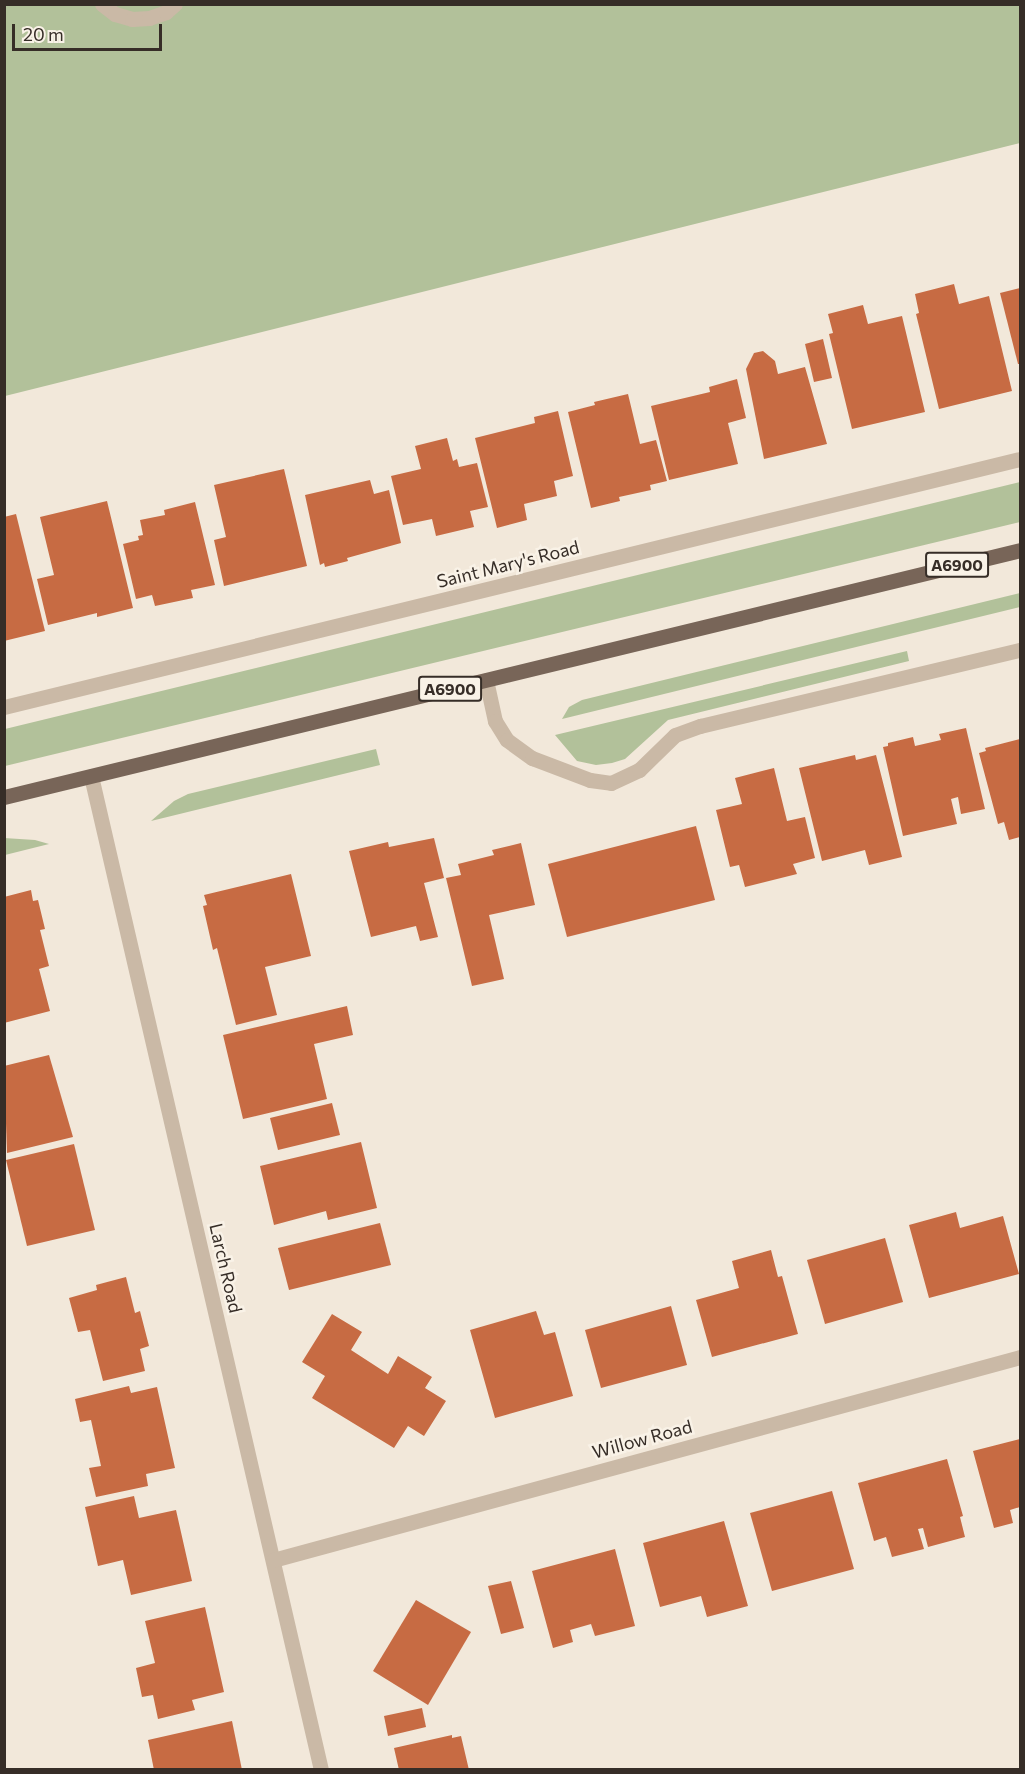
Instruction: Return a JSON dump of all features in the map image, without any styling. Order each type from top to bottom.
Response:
[{"type":"main road","name":"A6900","points":[[4,797],[1020,550]]},
{"type":"street","points":[[102,4],[115,14],[132,19],[150,18],[166,12],[175,4]]},
{"type":"street","name":"Saint Mary's Road","points":[[4,707],[1020,459]]},
{"type":"street","points":[[486,680],[495,721],[507,740],[532,758],[590,780],[611,783],[639,770],[675,735],[700,726],[1020,650]]},
{"type":"street","name":"Larch Road","points":[[91,776],[321,1770]]},
{"type":"street","name":"Willow Road","points":[[273,1560],[1020,1357]]},
{"type":"green space","points":[[4,5],[1020,5],[1020,143],[5,396]]},
{"type":"green space","points":[[1020,482],[1020,522],[5,766],[5,729]]},
{"type":"green space","points":[[1020,593],[1020,607],[562,719],[569,707],[582,700]]},
{"type":"green space","points":[[907,651],[909,661],[668,720],[625,759],[612,763],[596,765],[577,761],[555,735]]},
{"type":"green space","points":[[376,749],[380,765],[151,821],[174,801],[188,794]]},
{"type":"green space","points":[[4,838],[35,840],[49,844],[5,855]]},
{"type":"building","points":[[954,284],[959,304],[989,296],[1012,391],[939,409],[916,314],[919,313],[915,294]]},
{"type":"building","points":[[1020,288],[1020,364],[1018,364],[1000,293]]},
{"type":"building","points":[[863,305],[868,324],[902,316],[925,412],[852,429],[829,334],[833,333],[828,314]]},
{"type":"building","points":[[823,339],[832,378],[814,382],[805,344]]},
{"type":"building","points":[[763,351],[775,361],[778,374],[805,367],[827,444],[764,459],[746,369],[754,353]]},
{"type":"building","points":[[737,379],[746,418],[728,423],[738,464],[669,480],[651,406],[710,392],[709,387]]},
{"type":"building","points":[[628,394],[640,444],[656,440],[667,481],[650,485],[651,490],[619,497],[620,501],[591,508],[568,412],[595,405],[594,402]]},
{"type":"building","points":[[558,411],[573,476],[554,481],[557,496],[524,504],[527,520],[497,528],[475,438],[535,423],[534,417]]},
{"type":"building","points":[[447,438],[453,461],[457,459],[459,467],[477,463],[488,507],[470,511],[474,527],[436,536],[432,519],[403,525],[391,476],[421,469],[415,446]]},
{"type":"building","points":[[284,469],[307,566],[224,586],[214,540],[226,537],[214,485]]},
{"type":"building","points":[[370,480],[374,494],[389,490],[401,543],[347,558],[348,561],[325,567],[324,563],[320,565],[305,495]]},
{"type":"building","points":[[107,501],[133,608],[97,617],[97,613],[48,625],[37,579],[54,575],[40,517]]},
{"type":"building","points":[[195,502],[215,585],[191,590],[193,598],[155,606],[152,595],[136,599],[123,544],[139,540],[138,536],[143,535],[140,520],[165,515],[164,510]]},
{"type":"building","points":[[16,514],[45,631],[4,641],[4,517]]},
{"type":"building","points":[[966,728],[985,809],[961,814],[958,797],[951,799],[957,824],[903,836],[883,747],[888,746],[888,743],[913,737],[915,746],[941,740],[939,734]]},
{"type":"building","points":[[1020,739],[1020,837],[1009,840],[1004,822],[998,824],[979,753],[986,751],[985,748]]},
{"type":"building","points":[[855,755],[856,760],[876,755],[902,857],[869,865],[865,850],[822,861],[799,768]]},
{"type":"building","points":[[774,768],[787,821],[805,817],[815,858],[793,864],[797,874],[745,887],[739,865],[730,867],[716,810],[742,804],[735,778]]},
{"type":"building","points":[[696,826],[715,900],[567,937],[548,864]]},
{"type":"building","points":[[434,838],[444,878],[424,883],[438,937],[420,941],[416,926],[371,937],[349,851],[388,842],[389,847]]},
{"type":"building","points":[[521,843],[535,905],[489,915],[504,979],[472,986],[446,878],[461,875],[458,864],[494,855],[492,850]]},
{"type":"building","points":[[291,874],[311,956],[265,967],[277,1015],[236,1025],[217,948],[213,950],[203,906],[207,905],[204,895]]},
{"type":"building","points":[[31,890],[33,901],[38,900],[45,929],[40,930],[49,966],[39,969],[50,1011],[4,1023],[4,897]]},
{"type":"building","points":[[347,1006],[353,1035],[314,1044],[327,1099],[243,1119],[223,1035]]},
{"type":"building","points":[[49,1055],[73,1137],[7,1153],[4,1066]]},
{"type":"building","points":[[332,1103],[340,1135],[278,1150],[270,1118]]},
{"type":"building","points":[[361,1142],[377,1208],[328,1220],[326,1211],[274,1225],[260,1166]]},
{"type":"building","points":[[74,1144],[95,1230],[27,1246],[6,1160]]},
{"type":"building","points":[[956,1212],[960,1228],[1003,1216],[1019,1274],[929,1298],[909,1225]]},
{"type":"building","points":[[380,1223],[391,1265],[289,1290],[278,1248]]},
{"type":"building","points":[[885,1238],[903,1302],[825,1324],[807,1260]]},
{"type":"building","points":[[771,1250],[778,1277],[782,1276],[798,1334],[712,1357],[696,1300],[739,1288],[732,1261]]},
{"type":"building","points":[[126,1277],[135,1313],[140,1311],[149,1346],[140,1349],[145,1371],[103,1381],[90,1330],[78,1332],[69,1298],[97,1290],[96,1285]]},
{"type":"building","points":[[671,1306],[687,1365],[601,1388],[585,1330]]},
{"type":"building","points":[[536,1311],[544,1335],[555,1332],[573,1396],[495,1418],[470,1330]]},
{"type":"building","points":[[332,1314],[362,1332],[351,1350],[388,1374],[398,1356],[432,1377],[425,1388],[446,1401],[424,1436],[408,1426],[394,1448],[312,1398],[325,1376],[302,1362]]},
{"type":"building","points":[[129,1386],[131,1393],[157,1387],[175,1468],[146,1474],[148,1486],[96,1497],[89,1468],[101,1466],[91,1420],[80,1422],[75,1399]]},
{"type":"building","points":[[1020,1439],[1020,1507],[1010,1510],[1013,1523],[994,1528],[973,1451]]},
{"type":"building","points":[[947,1459],[963,1516],[960,1517],[965,1537],[928,1547],[923,1528],[918,1529],[924,1549],[892,1557],[886,1537],[874,1541],[858,1483]]},
{"type":"building","points":[[832,1491],[854,1569],[772,1591],[750,1513]]},
{"type":"building","points":[[134,1496],[139,1518],[176,1510],[192,1581],[131,1595],[123,1560],[98,1566],[85,1507]]},
{"type":"building","points":[[724,1521],[748,1606],[707,1617],[701,1596],[660,1607],[643,1543]]},
{"type":"building","points":[[615,1549],[635,1626],[595,1636],[591,1624],[570,1630],[573,1642],[553,1648],[532,1571]]},
{"type":"building","points":[[511,1581],[524,1628],[501,1634],[488,1586]]},
{"type":"building","points":[[416,1600],[471,1632],[428,1705],[373,1671]]},
{"type":"building","points":[[205,1607],[224,1692],[192,1700],[195,1710],[158,1719],[153,1695],[142,1697],[136,1668],[155,1663],[145,1621]]},
{"type":"building","points":[[422,1708],[426,1727],[388,1736],[384,1716]]},
{"type":"building","points":[[232,1721],[242,1770],[154,1770],[148,1740]]},
{"type":"building","points":[[452,1735],[452,1738],[461,1736],[469,1770],[399,1770],[394,1748]]}]
